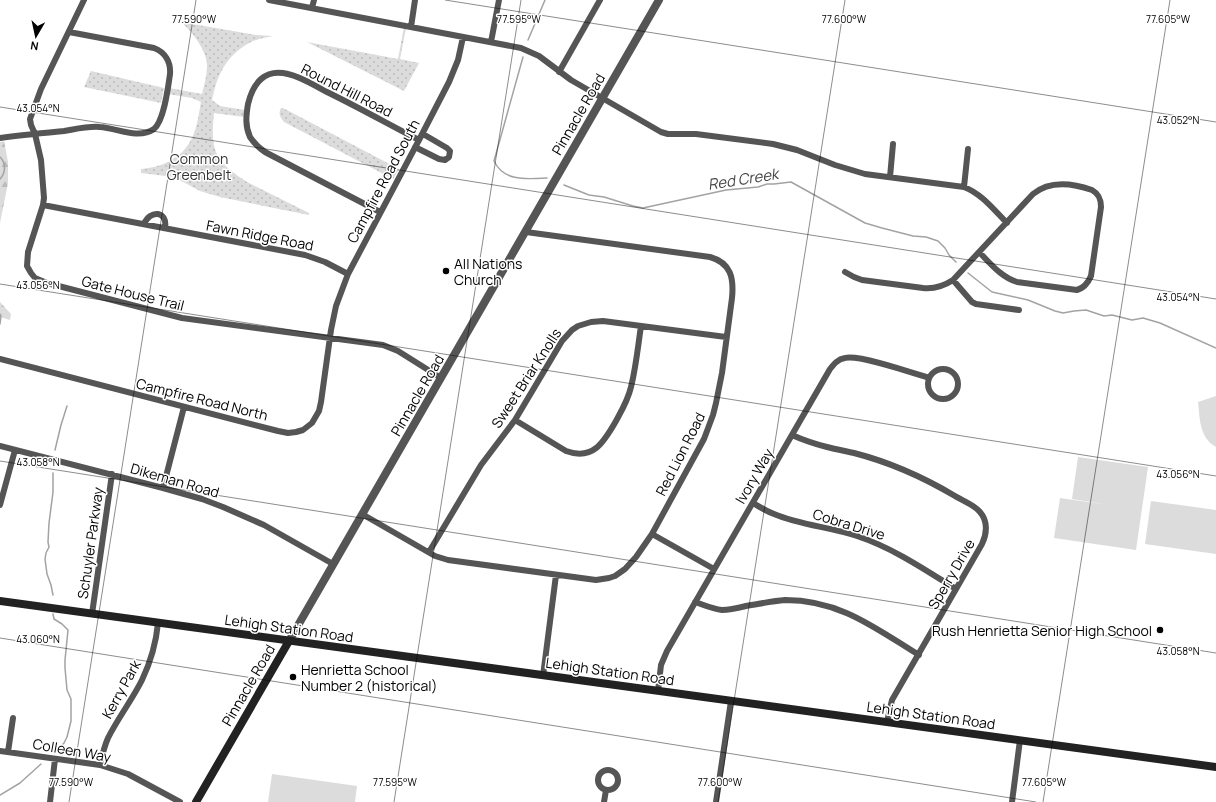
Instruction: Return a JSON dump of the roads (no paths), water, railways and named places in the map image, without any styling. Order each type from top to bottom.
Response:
[{"type":"main road","name":"Lehigh Station Road","points":[[0,601],[158,624],[1216,767]]},
{"type":"main road","name":"Pinnacle Road","points":[[196,802],[288,641]]},
{"type":"street","name":"Gate House Trail","points":[[84,0],[41,89],[30,119],[35,134],[43,172],[44,192],[43,205],[27,258],[31,273],[40,281],[182,318],[374,344],[391,348],[406,355],[441,378]]},
{"type":"street","points":[[269,0],[526,50],[539,56],[559,72],[650,126],[668,134],[696,134],[773,144],[797,150],[847,169],[865,174],[964,187],[972,190],[980,196],[1007,222]]},
{"type":"street","points":[[312,8],[314,0]]},
{"type":"street","points":[[411,27],[415,0]]},
{"type":"street","points":[[491,42],[499,0]]},
{"type":"street","points":[[559,72],[600,0]]},
{"type":"street","name":"Pinnacle Road","points":[[288,641],[659,0]]},
{"type":"street","points":[[0,138],[100,127],[141,134],[157,126],[162,118],[170,74],[170,65],[164,54],[154,48],[69,32]]},
{"type":"street","name":"Campfire Road South","points":[[330,339],[336,306],[348,274],[423,134],[454,71],[463,37]]},
{"type":"street","name":"Round Hill Road","points":[[380,212],[265,152],[254,142],[250,137],[246,124],[248,103],[254,87],[257,82],[269,74],[276,73],[296,76],[419,140]]},
{"type":"street","points":[[415,148],[439,159],[445,160],[449,157],[450,154],[447,148],[423,134]]},
{"type":"street","points":[[890,177],[893,144]]},
{"type":"street","points":[[964,187],[968,149]]},
{"type":"street","points":[[845,272],[862,280],[923,288],[942,286],[953,280],[979,252],[1007,222],[1033,194],[1043,187],[1068,185],[1088,189],[1095,192],[1100,198],[1101,207],[1091,276],[1087,284],[1081,289],[1077,290],[1017,282],[1004,276],[979,252]]},
{"type":"street","name":"Fawn Ridge Road","points":[[43,205],[304,255],[324,262],[348,274]]},
{"type":"street","points":[[144,224],[148,217],[152,214],[157,214],[162,216],[165,220],[165,228]]},
{"type":"street","name":"Red Lion Road","points":[[362,514],[441,559],[454,562],[596,580],[603,580],[615,576],[625,569],[636,557],[652,534],[704,439],[713,415],[719,388],[732,298],[733,283],[730,272],[719,261],[710,257],[526,232]]},
{"type":"street","points":[[953,280],[972,302],[976,304],[1019,310]]},
{"type":"street","name":"Sweet Briar Knolls","points":[[429,552],[481,465],[515,420],[558,347],[566,335],[572,330],[584,324],[597,321],[726,337]]},
{"type":"street","points":[[515,420],[566,451],[572,453],[585,453],[597,447],[608,435],[628,397],[641,326]]},
{"type":"street","name":"Campfire Road North","points":[[0,359],[288,433],[303,430],[312,423],[319,411],[322,402],[330,339]]},
{"type":"street","name":"Ivory Way","points":[[658,691],[660,670],[664,656],[830,369],[845,357],[858,358],[929,378]]},
{"type":"street","points":[[940,369],[949,370],[958,381],[956,391],[949,398],[939,398],[931,393],[929,388],[929,378],[940,369]]},
{"type":"street","points":[[162,488],[184,407]]},
{"type":"street","name":"Sperry Drive","points":[[792,435],[814,444],[854,453],[898,467],[940,487],[978,510],[985,521],[986,534],[984,540],[892,700],[887,722]]},
{"type":"street","name":"Dikeman Road","points":[[0,446],[112,474],[202,499],[243,515],[333,564]]},
{"type":"street","points":[[0,504],[15,450]]},
{"type":"street","name":"Schuyler Parkway","points":[[92,614],[112,474]]},
{"type":"street","name":"Cobra Drive","points":[[753,503],[767,512],[786,519],[878,543],[912,561],[956,589]]},
{"type":"street","points":[[652,534],[714,570]]},
{"type":"street","points":[[543,676],[556,575]]},
{"type":"street","points":[[695,602],[722,610],[772,601],[785,600],[813,602],[854,615],[919,654]]},
{"type":"street","name":"Kerry Park","points":[[100,765],[107,740],[137,690],[153,655],[158,624]]},
{"type":"street","points":[[716,802],[731,701]]},
{"type":"street","points":[[8,752],[13,718]]},
{"type":"street","points":[[1012,802],[1020,740]]},
{"type":"street","name":"Colleen Way","points":[[0,751],[100,765],[128,774],[180,802]]},
{"type":"street","points":[[50,802],[55,759]]},
{"type":"street","points":[[604,802],[606,790]]},
{"type":"waterway","name":"Red Creek","points":[[528,40],[545,0]]},
{"type":"waterway","name":"Red Creek","points":[[523,57],[494,161],[498,168],[510,176],[524,179],[547,178]]},
{"type":"waterway","points":[[0,157],[4,168],[0,179]]},
{"type":"waterway","name":"Red Creek","points":[[564,185],[589,195],[604,197],[643,208],[726,190],[791,182],[865,223],[938,241],[956,262]]},
{"type":"waterway","name":"Red Creek","points":[[968,273],[992,292],[1028,300],[1063,313],[1086,310],[1104,316],[1112,315],[1132,320],[1143,318],[1160,323],[1216,348]]},
{"type":"waterway","points":[[0,314],[0,324]]},
{"type":"waterway","points":[[55,450],[67,406]]},
{"type":"waterway","points":[[53,473],[53,492],[49,523],[49,547],[45,559],[47,574],[53,595]]},
{"type":"waterway","points":[[53,614],[54,619],[68,630],[65,668],[67,690],[71,699],[71,721],[67,737],[57,751]]},
{"type":"waterway","points":[[0,795],[20,783],[41,764]]},
{"type":"place","name":"All Nations Church","points":[[446,271]]},
{"type":"place","name":"Rush Henrietta Senior High School","points":[[1160,630]]},
{"type":"place","name":"Henrietta School Number 2 (historical)","points":[[293,677]]},
{"type":"park label","name":"Common Greenbelt","points":[[199,166]]}]
